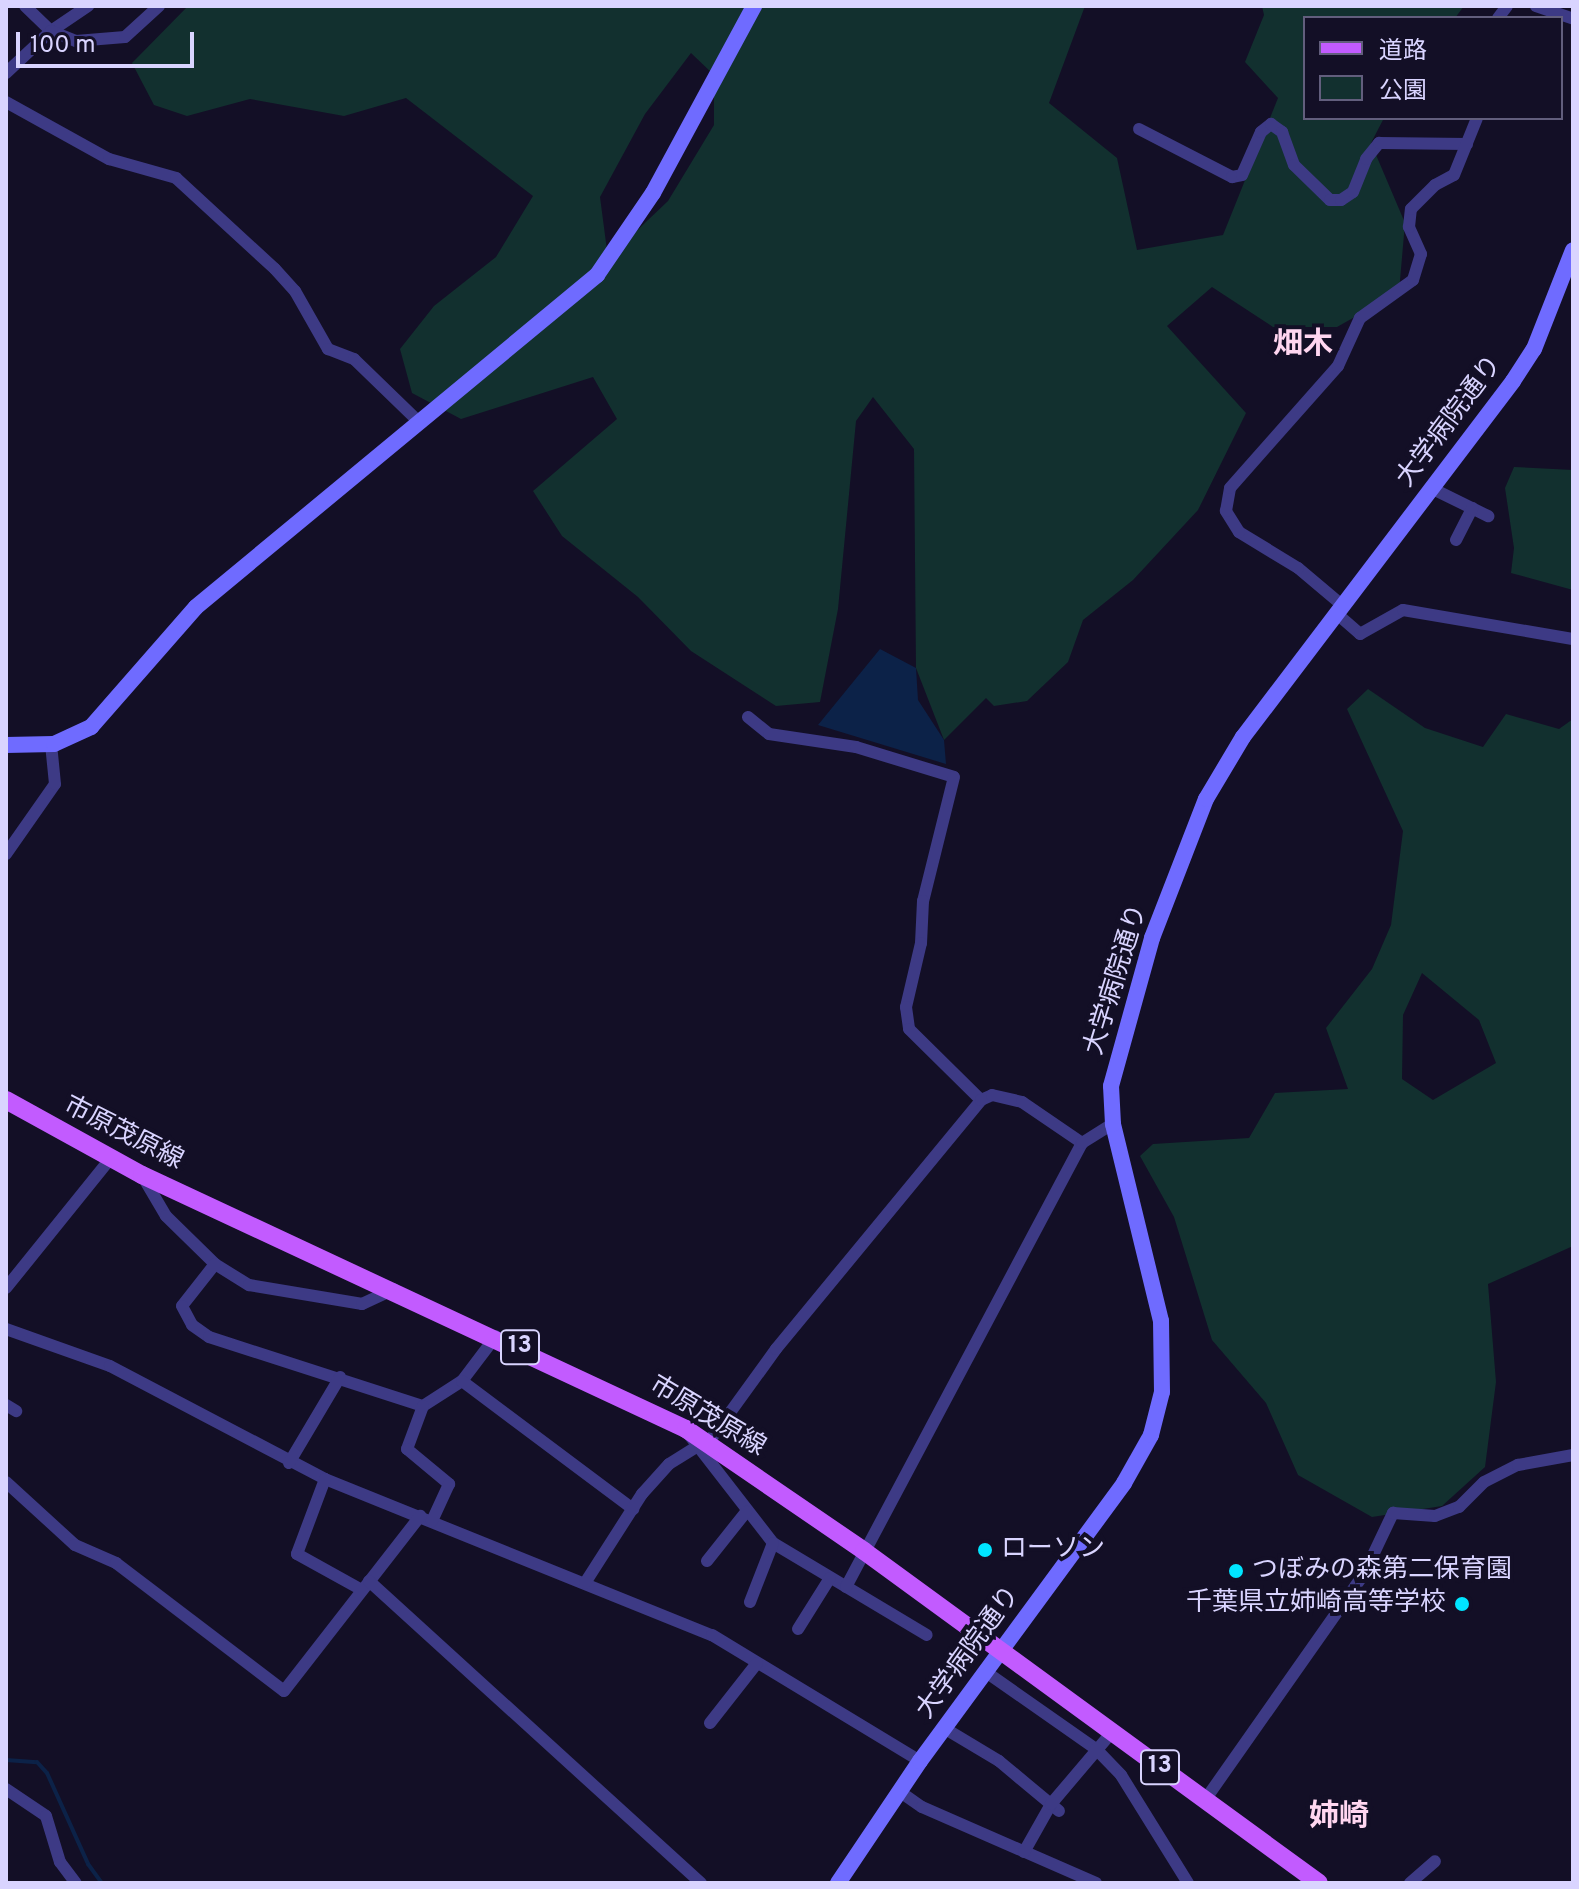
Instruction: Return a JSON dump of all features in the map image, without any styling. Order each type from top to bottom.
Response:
[{"type":"main road","name":"市原茂原線","points":[[6,1100],[142,1175],[496,1336],[686,1429],[702,1446],[864,1551],[1319,1883]]},
{"type":"street","points":[[25,6],[51,31],[76,41],[125,37],[159,6]]},
{"type":"street","points":[[6,73],[51,31],[88,6]]},
{"type":"street","points":[[6,745],[51,744],[77,735],[110,711],[196,607],[597,275],[653,193],[754,6]]},
{"type":"street","points":[[1536,6],[1573,19]]},
{"type":"street","points":[[6,102],[109,159],[176,178],[295,291],[328,349],[354,359],[403,400],[420,423]]},
{"type":"street","points":[[1476,120],[1454,175],[1435,185],[1411,209],[1409,227],[1421,254],[1413,280],[1360,318],[1338,366],[1237,480],[1226,503],[1228,519],[1239,532],[1298,568],[1360,634],[1403,610],[1573,639]]},
{"type":"street","points":[[1139,129],[1232,177],[1242,175],[1261,132],[1271,124],[1282,132],[1294,165],[1330,200],[1341,200],[1353,192],[1366,159],[1379,143],[1467,144]]},
{"type":"street","name":"大学病院通り","points":[[838,1883],[920,1761],[1124,1483],[1151,1435],[1162,1392],[1161,1321],[1113,1124],[1117,1054],[1152,938],[1206,799],[1243,737],[1534,349],[1573,250]]},
{"type":"street","points":[[1431,488],[1488,516]]},
{"type":"street","points":[[1456,540],[1472,508]]},
{"type":"street","points":[[748,717],[783,738],[856,747],[954,777],[923,901],[921,943],[906,1007],[909,1029],[981,1100]]},
{"type":"street","points":[[6,854],[55,784],[51,744]]},
{"type":"street","points":[[585,1583],[633,1509],[669,1464],[702,1446],[776,1349],[981,1100],[992,1095],[1022,1102],[1082,1143]]},
{"type":"street","points":[[846,1587],[1082,1143],[1113,1124]]},
{"type":"street","points":[[6,1288],[111,1158]]},
{"type":"street","points":[[142,1175],[166,1216],[231,1277],[274,1293],[362,1304],[394,1289]]},
{"type":"street","points":[[215,1264],[182,1306],[192,1325],[209,1337],[423,1406]]},
{"type":"street","points":[[6,1329],[110,1366],[289,1463],[325,1479],[712,1635],[920,1761]]},
{"type":"street","points":[[6,1482],[75,1545],[116,1563],[284,1691],[365,1585],[426,1519],[449,1484],[407,1449],[423,1406],[462,1381],[496,1336]]},
{"type":"street","points":[[289,1463],[340,1377]]},
{"type":"street","points":[[462,1381],[633,1509]]},
{"type":"street","points":[[702,1446],[746,1512],[773,1543],[927,1635]]},
{"type":"street","points":[[1205,1800],[1364,1574],[1393,1513],[1435,1516],[1459,1507],[1484,1482],[1518,1465],[1573,1455]]},
{"type":"street","points":[[325,1479],[297,1554],[365,1585],[701,1883]]},
{"type":"street","points":[[707,1561],[746,1512]]},
{"type":"street","points":[[750,1602],[773,1543]]},
{"type":"street","points":[[798,1629],[830,1578]]},
{"type":"street","points":[[710,1723],[757,1663]]},
{"type":"street","points":[[986,1672],[1096,1749],[1121,1775],[1188,1883]]},
{"type":"street","points":[[944,1728],[999,1761],[1055,1808]]},
{"type":"street","points":[[1024,1852],[1096,1749],[1112,1732]]},
{"type":"street","points":[[6,1789],[46,1816],[60,1862],[76,1883]]},
{"type":"street","points":[[899,1791],[922,1807],[1096,1883]]},
{"type":"street","points":[[1410,1883],[1435,1861]]},
{"type":"green space","points":[[188,6],[1085,6],[1049,103],[1117,158],[1137,250],[1223,235],[1278,98],[1245,62],[1264,15],[1262,6],[1464,6],[1456,16],[1303,16],[1303,120],[1383,120],[1371,143],[1405,223],[1399,292],[1337,327],[1273,327],[1212,287],[1167,326],[1246,413],[1198,510],[1133,580],[1083,620],[1068,662],[1027,701],[994,706],[986,698],[944,740],[916,668],[914,449],[873,397],[856,421],[838,609],[820,702],[776,706],[691,651],[638,597],[562,536],[533,491],[617,419],[593,377],[461,419],[412,393],[400,349],[434,306],[496,257],[533,196],[406,98],[344,116],[250,99],[187,116],[154,105],[132,63]],"holes":[[[691,53],[714,75],[714,125],[668,201],[608,258],[600,197],[645,114]]]},
{"type":"green space","points":[[1514,467],[1573,470],[1573,590],[1511,573],[1514,548],[1505,488]]},
{"type":"green space","points":[[1368,689],[1425,728],[1483,747],[1506,714],[1559,729],[1573,719],[1573,1246],[1488,1284],[1496,1382],[1485,1467],[1442,1506],[1372,1517],[1298,1475],[1266,1403],[1212,1340],[1174,1217],[1140,1156],[1153,1144],[1249,1138],[1275,1093],[1348,1089],[1326,1028],[1372,969],[1391,925],[1403,831],[1347,709]],"holes":[[[1422,973],[1479,1020],[1496,1063],[1433,1100],[1402,1079],[1403,1015]]]},
{"type":"water","points":[[880,649],[916,668],[918,700],[944,740],[946,764],[818,725]]},
{"type":"waterway","points":[[6,1760],[37,1762],[47,1773],[88,1864],[102,1883]]},
{"type":"place","name":"ローソン","points":[[985,1550]]},
{"type":"place","name":"つぼみの森第二保育園","points":[[1236,1571]]},
{"type":"place","name":"千葉県立姉崎高等学校","points":[[1462,1604]]},
{"type":"district","name":"畑木","points":[[1303,346]]},
{"type":"district","name":"姉崎","points":[[1339,1818]]}]
